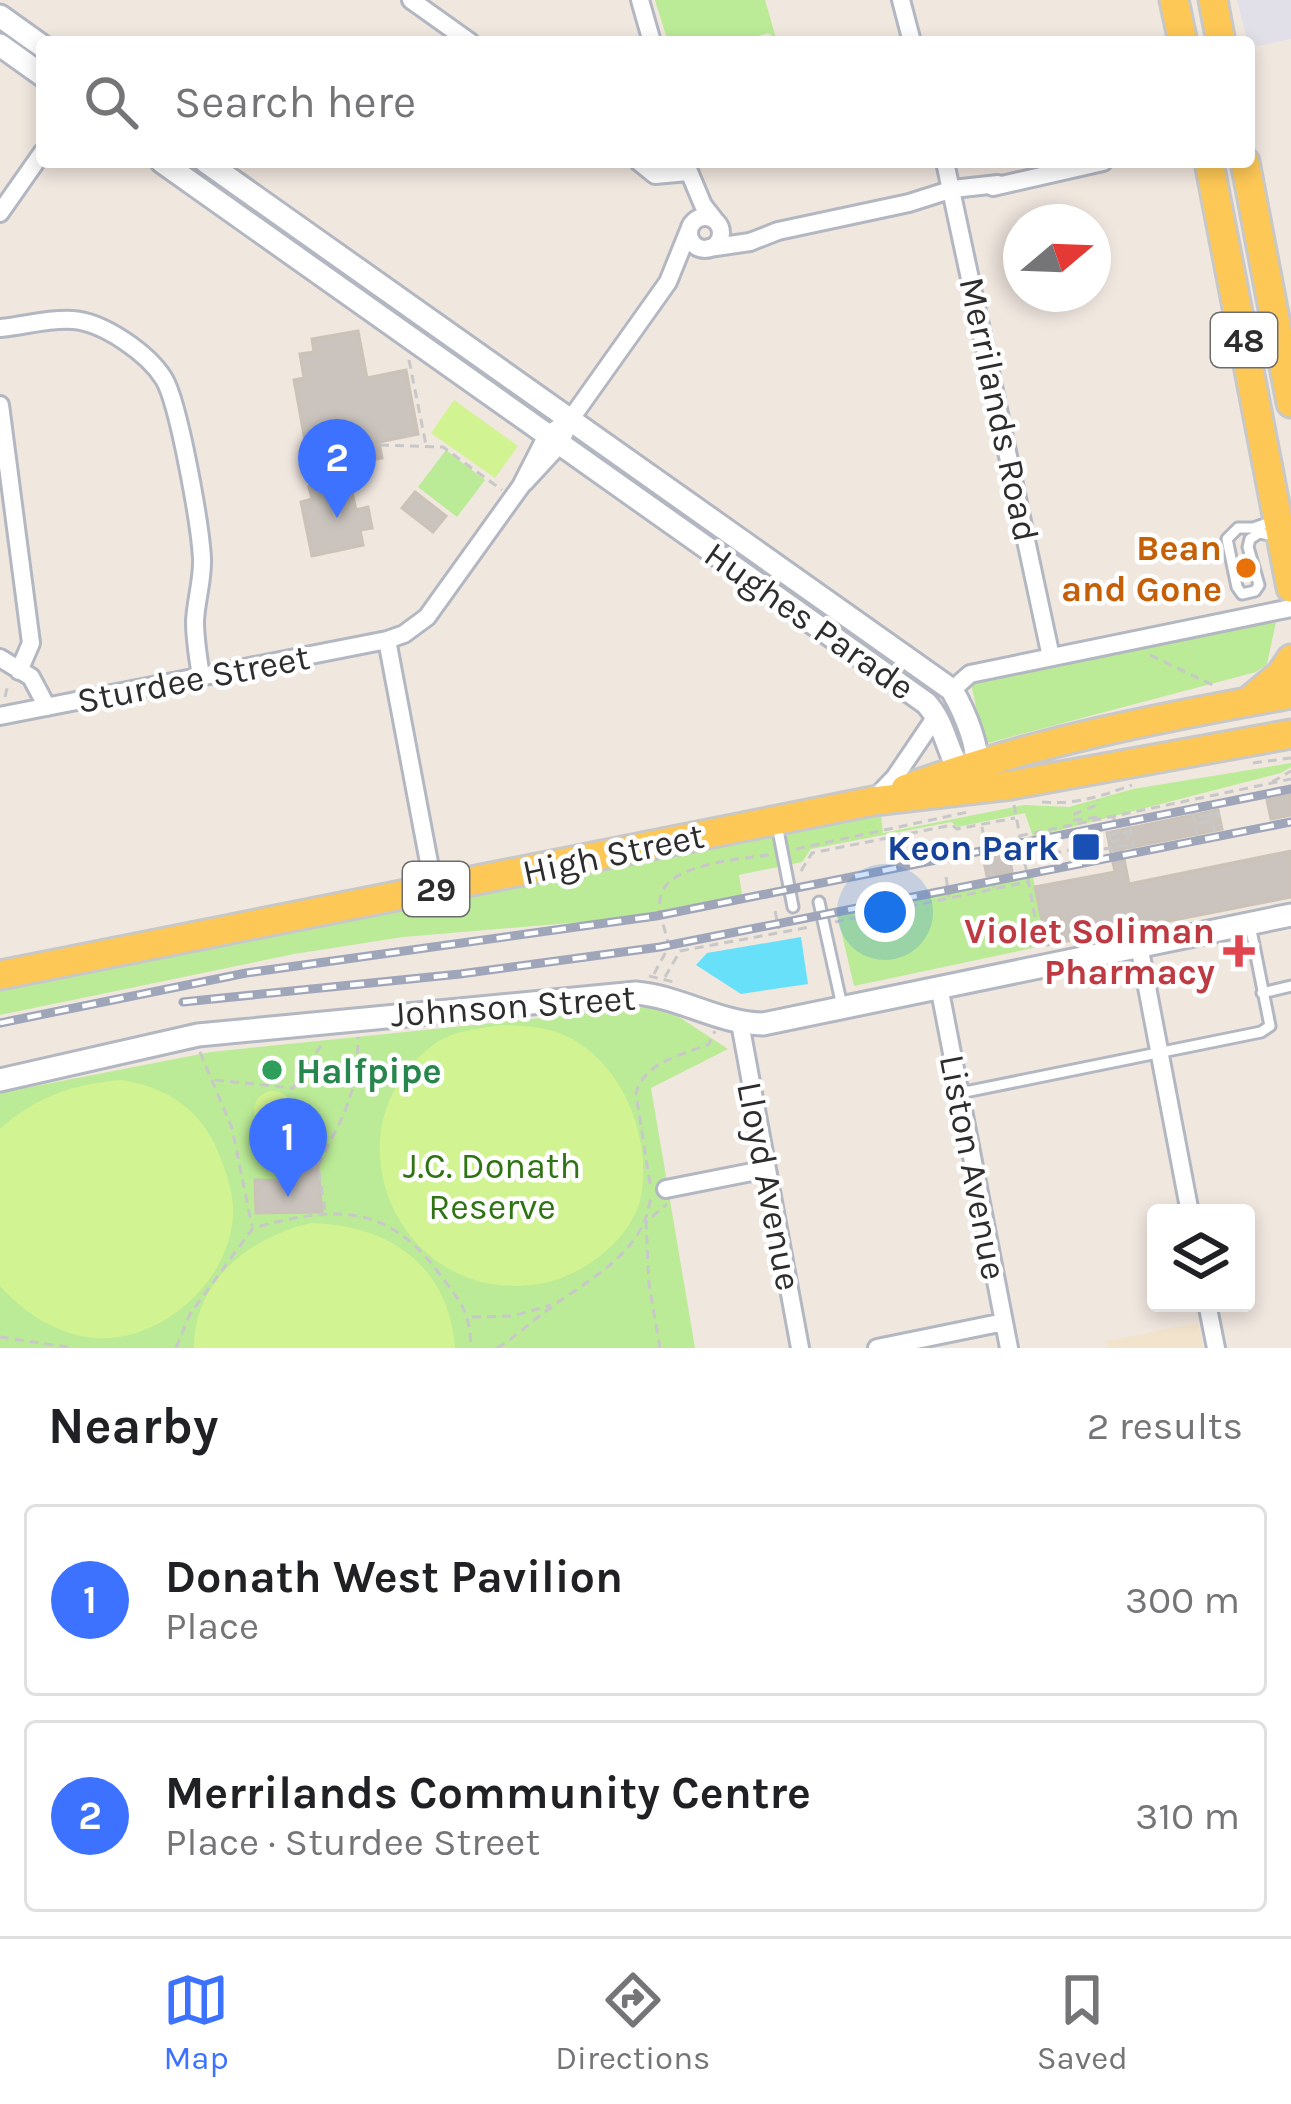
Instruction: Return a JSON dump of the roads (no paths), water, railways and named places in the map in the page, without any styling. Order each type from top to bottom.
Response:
[{"type":"main road","points":[[1174,0],[1182,36]]},
{"type":"main road","points":[[1213,0],[1220,36]]},
{"type":"main road","name":"48","points":[[1210,168],[1291,588]]},
{"type":"main road","name":"48","points":[[1246,168],[1291,404]]},
{"type":"main road","points":[[1247,701],[1281,674],[1291,659]]},
{"type":"main road","name":"High Street","points":[[972,789],[1086,737],[1291,694]]},
{"type":"main road","name":"High Street","points":[[0,976],[872,801],[972,789],[1291,734]]},
{"type":"street","points":[[411,0],[462,36]]},
{"type":"street","points":[[640,0],[650,36]]},
{"type":"street","points":[[901,0],[910,36]]},
{"type":"street","points":[[0,16],[36,42]]},
{"type":"street","points":[[0,44],[36,71]]},
{"type":"street","points":[[0,214],[36,162]]},
{"type":"street","name":"Hughes Parade","points":[[170,168],[887,674],[937,715],[972,789]]},
{"type":"street","name":"Hughes Parade","points":[[215,168],[952,690],[972,789]]},
{"type":"street","points":[[647,168],[655,175],[683,168]]},
{"type":"street","points":[[668,282],[721,237],[687,168]]},
{"type":"street","points":[[687,168],[689,229],[694,244],[708,249],[1074,168]]},
{"type":"street","name":"Merrilands Road","points":[[947,168],[1051,657]]},
{"type":"street","points":[[434,889],[386,640],[404,634],[427,616],[668,282],[689,229],[700,217],[750,232],[778,231]]},
{"type":"street","points":[[391,325],[406,303]]},
{"type":"street","points":[[0,328],[73,320],[97,326],[148,361],[165,380],[175,408],[200,542],[202,574],[195,624],[201,676]]},
{"type":"street","points":[[0,405],[31,644],[16,676]]},
{"type":"street","points":[[952,690],[970,674],[1291,608]]},
{"type":"street","name":"Sturdee Street","points":[[3,707],[21,712],[386,640]]},
{"type":"street","points":[[887,674],[901,653]]},
{"type":"street","points":[[0,658],[26,686],[21,712]]},
{"type":"street","points":[[16,676],[38,685],[46,707]]},
{"type":"street","points":[[872,801],[896,777],[937,715]]},
{"type":"street","name":"Johnson Street","points":[[4,1076],[198,1035],[636,993],[681,1001],[740,1023],[763,1024],[1291,915]]},
{"type":"street","points":[[1139,945],[1188,1204]]},
{"type":"street","name":"Liston Avenue","points":[[939,986],[1009,1348]]},
{"type":"street","name":"Lloyd Avenue","points":[[740,1023],[800,1348]]},
{"type":"street","points":[[668,1196],[767,1169]]},
{"type":"street","points":[[1209,1312],[1216,1348]]},
{"type":"street","points":[[877,1348],[1004,1322]]},
{"type":"lane","points":[[1238,528],[1283,532],[1250,538],[1248,547],[1259,585],[1242,594],[1227,538],[1238,528]]},
{"type":"lane","points":[[776,819],[793,907]]},
{"type":"lane","points":[[819,902],[842,1006]]},
{"type":"lane","points":[[961,1093],[1261,1032],[1270,1026],[1250,924]]},
{"type":"lane","points":[[1262,992],[1291,986]]},
{"type":"water","points":[[801,937],[808,984],[741,994],[696,965],[707,953]]},
{"type":"railway","points":[[0,1023],[246,973],[656,916],[1291,789]]},
{"type":"railway","points":[[183,1002],[460,974],[660,947],[1291,822]]},
{"type":"place","name":"Merrilands Community Centre","points":[[337,518]]},
{"type":"place","name":"Bean and Gone","points":[[1246,568]]},
{"type":"place","name":"Keon Park","points":[[1086,847]]},
{"type":"place","name":"Violet Soliman Pharmacy","points":[[1239,951]]},
{"type":"place","name":"Halfpipe","points":[[272,1070]]},
{"type":"place","name":"Donath West Pavilion","points":[[288,1197]]},
{"type":"park label","name":"J.C. Donath Reserve","points":[[492,1186]]}]
